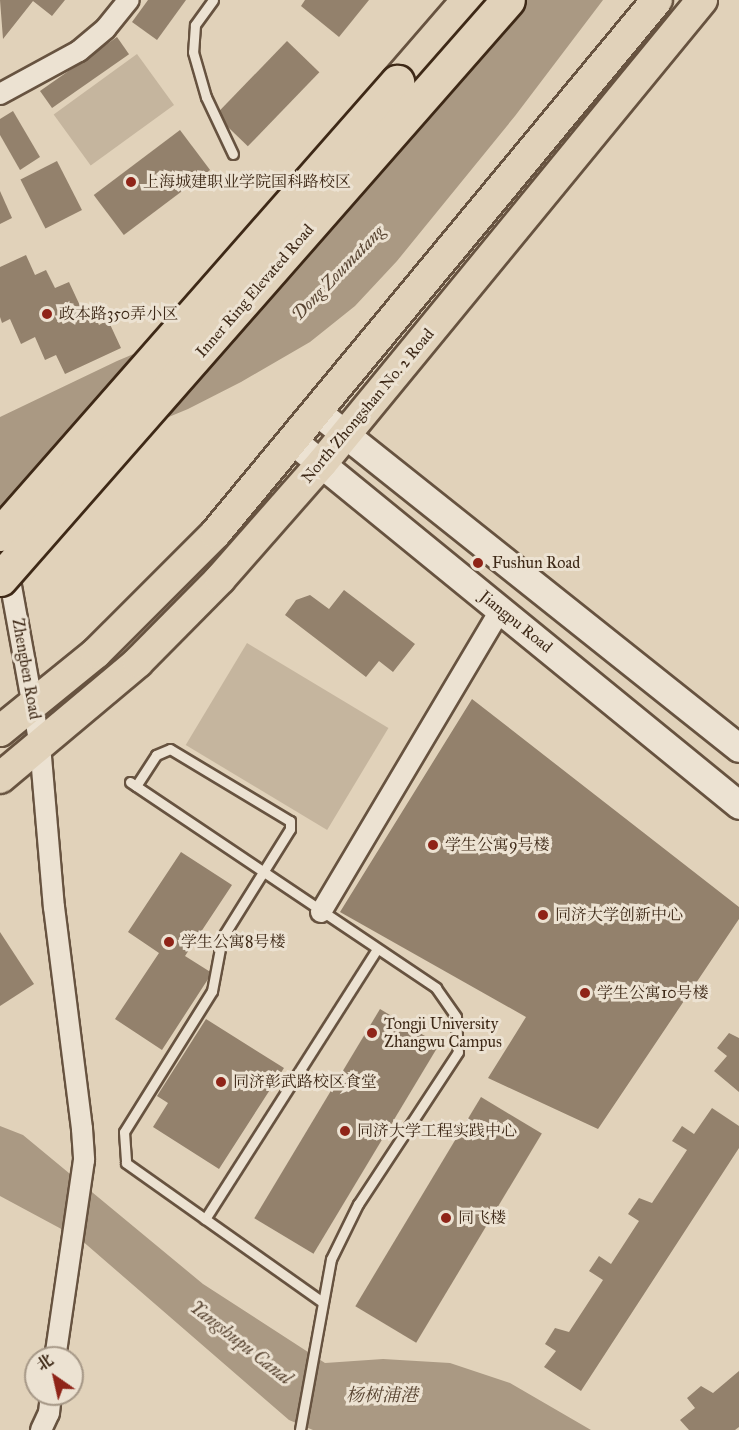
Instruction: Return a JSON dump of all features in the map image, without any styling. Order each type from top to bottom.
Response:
[{"type":"highway","points":[[397,82],[453,0]]},
{"type":"highway","name":"Inner Ring Elevated Road","points":[[2,556],[468,0]]},
{"type":"highway","name":"Inner Ring Elevated Road","points":[[2,556],[508,0]]},
{"type":"main road","points":[[0,731],[138,614],[215,534],[657,0]]},
{"type":"main road","name":"North Zhongshan No. 2 Road","points":[[0,778],[138,662],[220,579],[322,463],[702,0]]},
{"type":"main road","points":[[316,411],[739,748]]},
{"type":"main road","name":"Jiangpu Road","points":[[292,440],[739,805]]},
{"type":"street","points":[[0,94],[80,51],[106,28],[129,0]]},
{"type":"street","name":"Zhengben Road","points":[[0,523],[2,556],[34,702],[84,1160],[68,1247],[56,1346]]},
{"type":"street","points":[[321,912],[501,609]]},
{"type":"street","points":[[41,1430],[50,1406]]},
{"type":"lane","points":[[213,0],[195,25],[193,52],[206,97],[233,154]]},
{"type":"lane","points":[[300,1430],[331,1259],[358,1203],[459,1052],[456,1017],[436,988],[262,873],[133,784],[156,755],[170,749],[290,820],[290,830],[262,873],[222,938],[212,991],[124,1132],[126,1163],[322,1302]]},
{"type":"lane","points":[[206,1219],[377,949]]},
{"type":"shaded area","points":[[137,54],[174,105],[91,166],[54,115]]},
{"type":"shaded area","points":[[247,643],[388,728],[327,830],[186,745]]},
{"type":"water","name":"Dong Zoumatang","points":[[521,0],[603,0],[515,116],[397,261],[355,306],[310,342],[241,382],[188,409],[106,443],[0,523],[0,417],[117,361],[269,297]]},
{"type":"water","name":"杨树浦港","points":[[0,1126],[23,1135],[203,1284],[325,1363],[383,1359],[450,1363],[510,1383],[591,1430],[313,1430],[289,1420],[80,1239],[0,1196]]},
{"type":"building","points":[[0,0],[65,0],[52,16],[33,1],[3,39]]},
{"type":"building","points":[[148,0],[186,0],[157,40],[132,22]]},
{"type":"building","points":[[305,0],[369,0],[339,37],[301,6]]},
{"type":"building","points":[[117,37],[129,54],[52,108],[40,91]]},
{"type":"building","points":[[287,41],[319,72],[248,146],[215,115]]},
{"type":"building","points":[[13,111],[40,157],[20,170],[0,135],[0,119]]},
{"type":"building","points":[[180,130],[210,170],[124,235],[94,195]]},
{"type":"building","points":[[57,161],[82,210],[45,229],[20,180]]},
{"type":"building","points":[[0,191],[12,218],[0,224]]},
{"type":"building","name":"政本路350弄小区","points":[[26,255],[35,275],[46,270],[55,288],[69,282],[82,310],[90,306],[99,325],[108,320],[121,348],[65,374],[56,355],[45,360],[35,337],[21,344],[10,319],[2,323],[0,317],[0,267]]},
{"type":"building","points":[[344,590],[415,644],[393,672],[379,661],[366,677],[285,615],[296,600],[310,595],[329,609]]},
{"type":"building","name":"同济大学创新中心","points":[[472,699],[739,907],[739,919],[598,1129],[488,1078],[526,1017],[340,912]]},
{"type":"building","name":"学生公寓8号楼","points":[[181,852],[232,885],[185,956],[212,973],[162,1050],[115,1019],[159,953],[128,932]]},
{"type":"building","points":[[0,932],[34,984],[0,1006]]},
{"type":"building","name":"同济大学工程实践中心","points":[[380,1009],[439,1045],[313,1254],[254,1218]]},
{"type":"building","name":"同济彰武路校区食堂","points":[[206,1019],[284,1068],[219,1169],[153,1127],[168,1103],[157,1096]]},
{"type":"building","points":[[729,1033],[739,1038],[739,1092],[714,1071],[727,1056],[717,1048]]},
{"type":"building","name":"同飞楼","points":[[481,1097],[542,1134],[416,1343],[355,1306]]},
{"type":"building","points":[[712,1108],[739,1126],[739,1148],[581,1391],[544,1367],[556,1351],[545,1344],[555,1328],[569,1332],[603,1280],[589,1271],[599,1256],[611,1264],[639,1221],[628,1214],[639,1198],[652,1203],[687,1150],[672,1141],[682,1126],[694,1134]]},
{"type":"building","points":[[739,1371],[739,1427],[735,1430],[689,1430],[680,1420],[695,1408],[687,1398],[701,1386],[713,1393]]},
{"type":"place","name":"上海城建职业学院国科路校区","points":[[131,182]]},
{"type":"place","name":"政本路350弄小区","points":[[47,314]]},
{"type":"place","name":"Fushun Road","points":[[478,563]]},
{"type":"place","name":"学生公寓9号楼","points":[[433,845]]},
{"type":"place","name":"同济大学创新中心","points":[[543,915]]},
{"type":"place","name":"学生公寓8号楼","points":[[169,942]]},
{"type":"place","name":"学生公寓10号楼","points":[[585,993]]},
{"type":"place","name":"Tongji University Zhangwu Campus","points":[[372,1033]]},
{"type":"place","name":"同济彰武路校区食堂","points":[[221,1082]]},
{"type":"place","name":"同济大学工程实践中心","points":[[345,1131]]},
{"type":"place","name":"同飞楼","points":[[446,1218]]},
{"type":"water label","name":"Yangshupu Canal","points":[[241,1343]]}]
